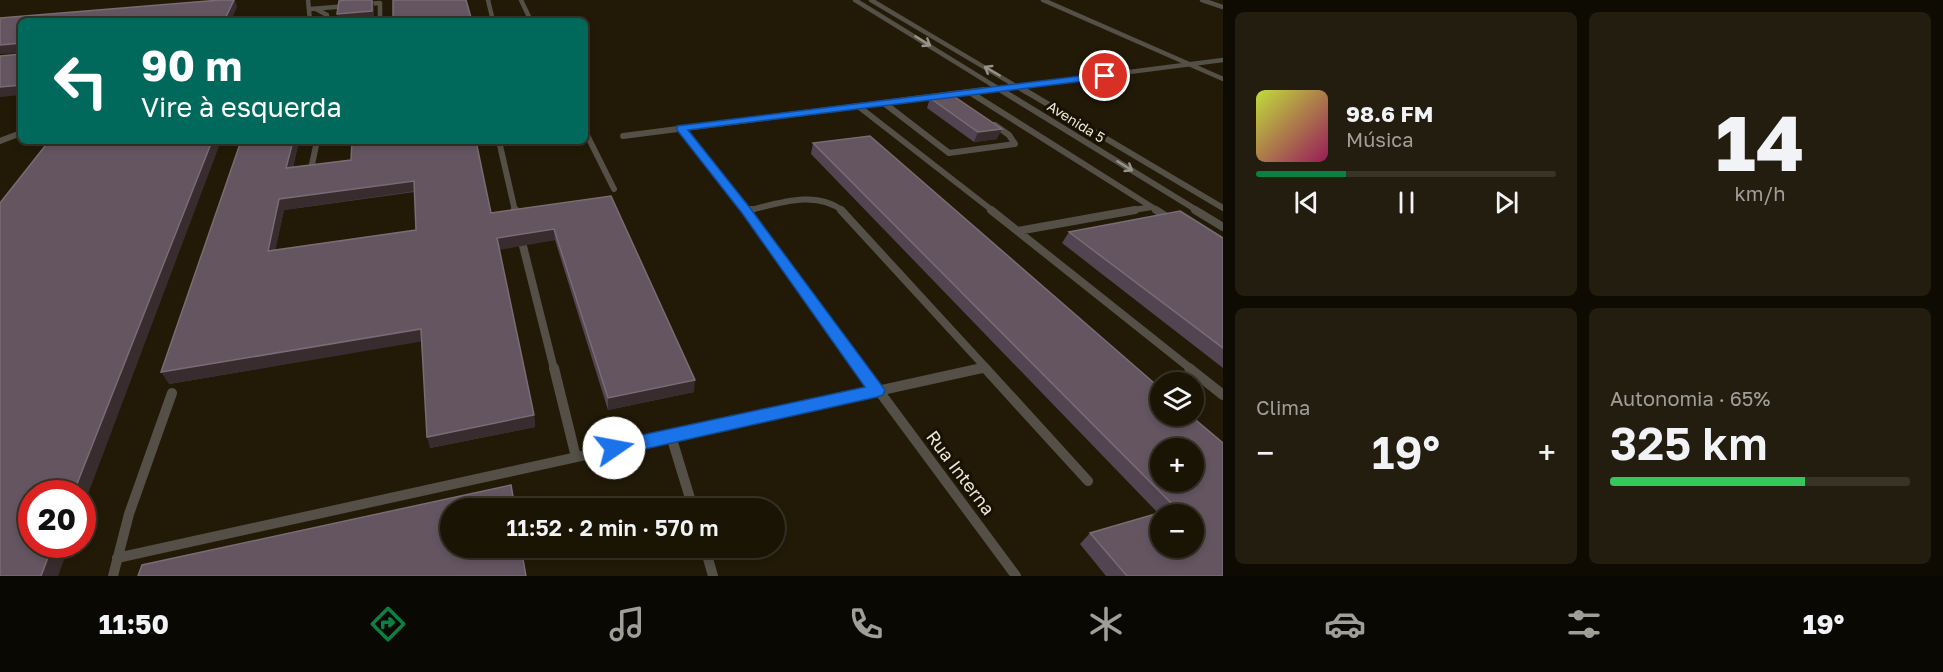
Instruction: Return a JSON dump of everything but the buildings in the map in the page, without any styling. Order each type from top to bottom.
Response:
[{"type":"lane","points":[[308,0],[309,18]]},
{"type":"lane","points":[[488,0],[492,18]]},
{"type":"lane","points":[[521,0],[530,18]]},
{"type":"lane","name":"Avenida 5","points":[[855,0],[1223,227]]},
{"type":"lane","name":"Avenida 5","points":[[871,0],[1223,208]]},
{"type":"lane","points":[[1042,0],[1223,79]]},
{"type":"lane","points":[[1202,0],[1223,7]]},
{"type":"lane","points":[[310,9],[380,3],[380,18]]},
{"type":"lane","points":[[866,6],[880,5]]},
{"type":"lane","points":[[310,9],[320,10],[327,15],[326,18]]},
{"type":"lane","points":[[901,28],[915,27]]},
{"type":"lane","points":[[623,136],[1223,60]]},
{"type":"lane","points":[[971,93],[1179,224]]},
{"type":"lane","points":[[950,95],[958,101]]},
{"type":"lane","points":[[884,103],[949,153],[1015,144],[1009,135],[990,122]]},
{"type":"lane","points":[[858,106],[1223,395]]},
{"type":"lane","name":"Rua Interna","points":[[681,128],[746,211],[1016,576]]},
{"type":"lane","points":[[0,141],[18,134]]},
{"type":"lane","points":[[588,137],[614,189]]},
{"type":"lane","points":[[311,169],[316,144]]},
{"type":"lane","points":[[500,144],[518,221]]},
{"type":"lane","points":[[1172,195],[1194,190]]},
{"type":"lane","points":[[746,211],[809,200],[821,201],[836,207],[849,217],[1088,481]]},
{"type":"lane","points":[[1018,231],[1152,207]]},
{"type":"lane","points":[[523,246],[576,457]]},
{"type":"lane","points":[[117,558],[985,367]]},
{"type":"lane","points":[[113,576],[145,465],[171,393]]},
{"type":"lane","points":[[671,436],[690,498]]},
{"type":"lane","points":[[708,558],[713,576]]},
{"type":"route","points":[[614,448],[877,390],[746,211],[681,128],[1105,76]]}]
